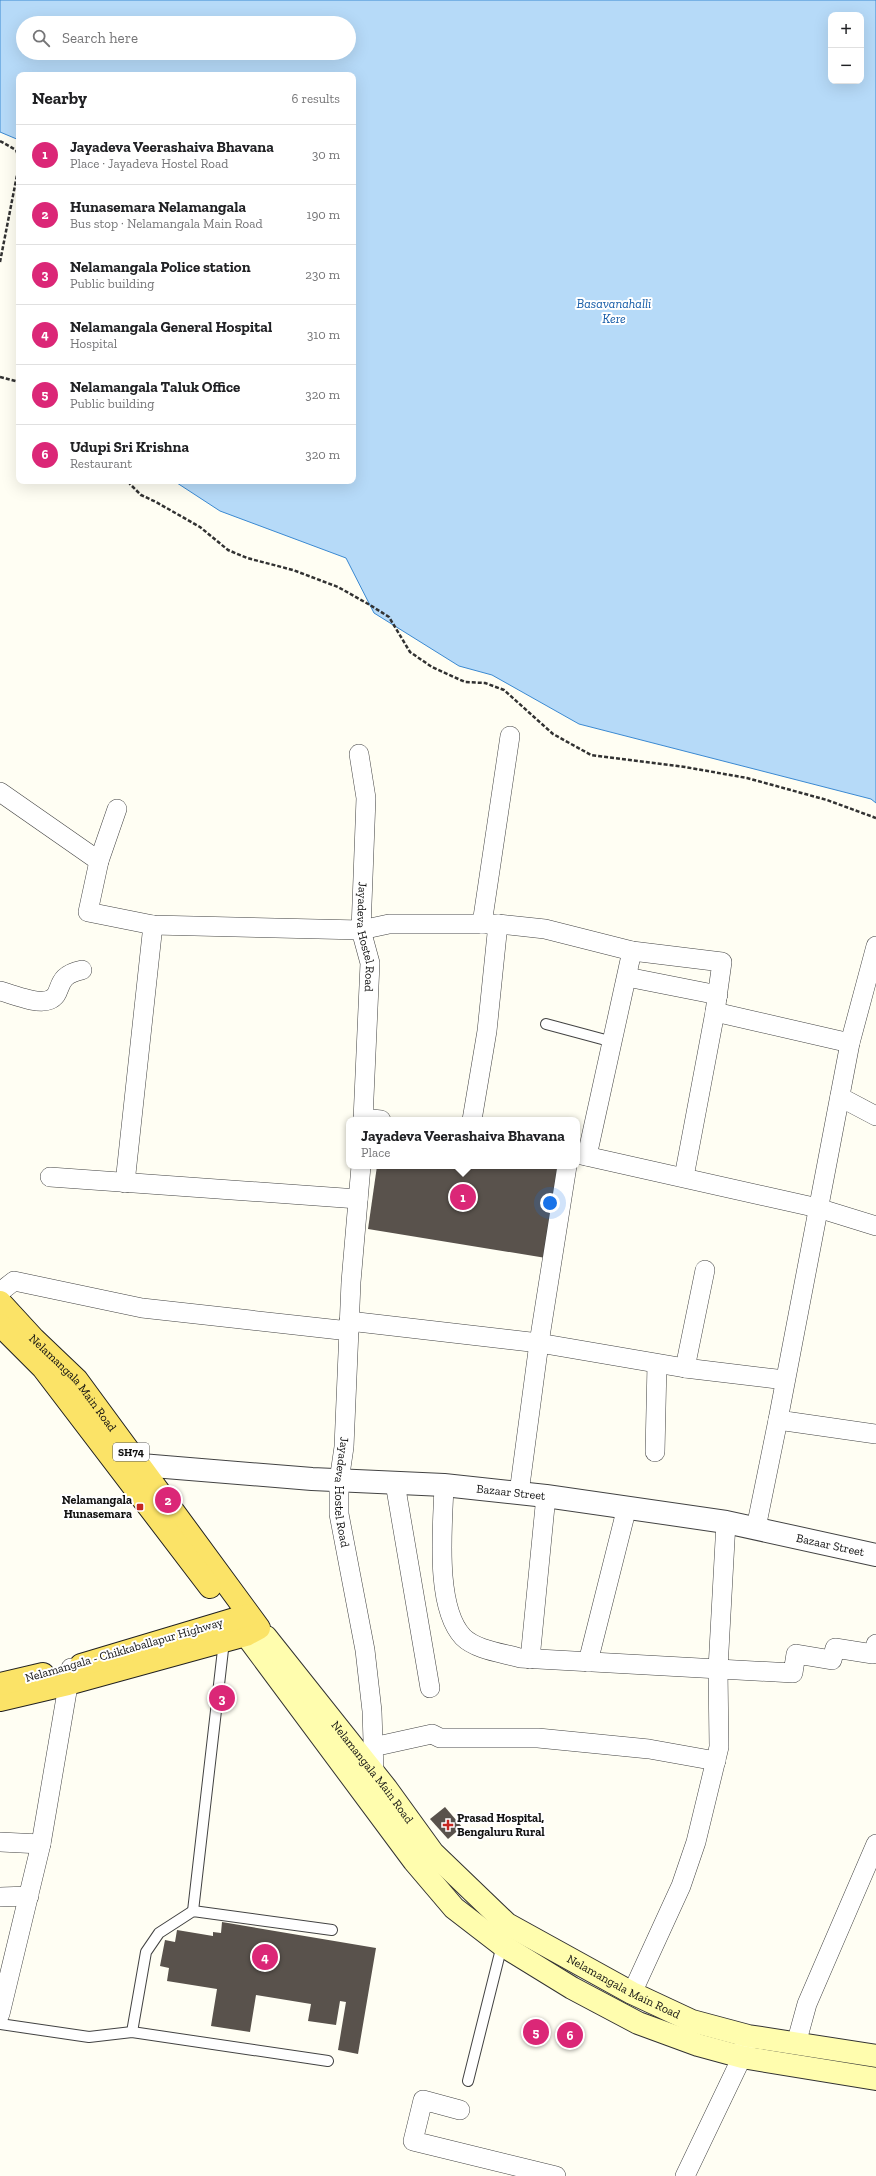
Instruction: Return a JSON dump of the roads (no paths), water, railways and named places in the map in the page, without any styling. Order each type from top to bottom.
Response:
[{"type":"main road","name":"Nelamangala Main Road","points":[[0,1302],[34,1339],[77,1380],[141,1465],[247,1624],[386,1788],[433,1854],[507,1924],[632,1993],[692,2021],[748,2036],[876,2056]]},
{"type":"main road","name":"SH74","points":[[0,1325],[43,1368],[247,1624]]},
{"type":"main road","points":[[0,1700],[70,1676],[224,1641],[247,1624],[414,1861],[454,1908],[502,1945],[572,1988],[638,2023],[698,2045],[742,2057],[876,2079]]},
{"type":"main road","name":"Nelamangala - Chikkaballapur Highway","points":[[0,1684],[70,1676],[247,1624]]},
{"type":"street","points":[[473,1117],[487,1031],[490,924],[510,736]]},
{"type":"street","name":"Jayadeva Hostel Road","points":[[358,754],[366,798],[361,930],[370,963],[369,1117]]},
{"type":"street","points":[[0,792],[99,861]]},
{"type":"street","points":[[117,809],[99,861],[88,912],[153,925],[361,930],[389,924],[490,924],[545,929],[632,951],[722,962],[716,1003],[684,1177]]},
{"type":"street","points":[[125,1182],[153,925]]},
{"type":"street","points":[[756,1528],[850,1043],[876,946]]},
{"type":"street","points":[[632,951],[613,1042],[582,1155],[818,1208],[876,1226]]},
{"type":"street","points":[[0,991],[39,1001],[50,1000],[55,996],[64,976],[69,973],[82,970]]},
{"type":"street","points":[[627,977],[850,1043]]},
{"type":"street","points":[[840,1097],[876,1116]]},
{"type":"street","name":"Jayadeva Hostel Road","points":[[361,1169],[349,1326],[344,1447],[339,1481],[338,1514],[365,1650],[372,1711],[374,1772],[386,1788]]},
{"type":"street","points":[[519,1493],[539,1343],[567,1169]]},
{"type":"street","points":[[50,1177],[358,1199]]},
{"type":"street","points":[[685,1368],[705,1270]]},
{"type":"street","points":[[0,1292],[14,1281],[142,1308],[539,1343],[657,1364],[785,1380]]},
{"type":"street","points":[[655,1452],[657,1364]]},
{"type":"street","points":[[778,1420],[876,1434]]},
{"type":"street","name":"Bazaar Street","points":[[141,1465],[339,1481],[444,1485],[546,1496],[726,1522],[876,1556]]},
{"type":"street","points":[[395,1483],[430,1688]]},
{"type":"street","points":[[444,1485],[441,1560],[446,1593],[453,1623],[464,1638],[481,1647],[520,1658],[530,1659],[793,1673],[796,1654],[832,1660],[835,1648],[873,1654],[876,1644]]},
{"type":"street","points":[[530,1659],[546,1496]]},
{"type":"street","points":[[588,1662],[627,1507]]},
{"type":"street","points":[[632,1993],[681,1886],[696,1842],[719,1747],[718,1669],[726,1522]]},
{"type":"street","points":[[0,2014],[41,1844],[70,1676]]},
{"type":"street","points":[[373,1747],[432,1734],[440,1738],[538,1738],[634,1747],[716,1761]]},
{"type":"street","points":[[0,1842],[41,1844]]},
{"type":"street","points":[[796,2044],[807,2004],[876,1844]]},
{"type":"street","points":[[0,1897],[29,1896]]},
{"type":"street","points":[[685,2176],[742,2057],[748,2036]]},
{"type":"street","points":[[460,2110],[423,2100],[413,2141],[556,2176]]},
{"type":"lane","points":[[546,1024],[613,1042]]},
{"type":"lane","points":[[193,1910],[224,1641]]},
{"type":"lane","points":[[132,2032],[146,1952],[159,1933],[193,1910],[332,1930]]},
{"type":"lane","points":[[468,2081],[502,1945]]},
{"type":"lane","points":[[0,2024],[89,2037],[132,2032],[328,2061]]},
{"type":"water","name":"Basavanahalli Kere","points":[[0,0],[876,0],[876,803],[871,799],[579,724],[492,675],[459,666],[374,613],[346,558],[220,511],[179,484],[356,484],[356,72],[16,72],[16,139],[0,132]]},
{"type":"place","name":"Jayadeva Veerashaiva Bhavana","points":[[463,1197]]},
{"type":"place","name":"Hunasemara Nelamangala","points":[[168,1500]]},
{"type":"place","name":"Nelamangala Hunasemara","points":[[140,1507]]},
{"type":"place","name":"Nelamangala Police station","points":[[222,1698]]},
{"type":"place","name":"Prasad Hospital, Bengaluru Rural","points":[[448,1825]]},
{"type":"place","name":"Nelamangala General Hospital","points":[[265,1957]]},
{"type":"place","name":"Nelamangala Taluk Office","points":[[536,2032]]},
{"type":"place","name":"Udupi Sri Krishna","points":[[570,2035]]}]
